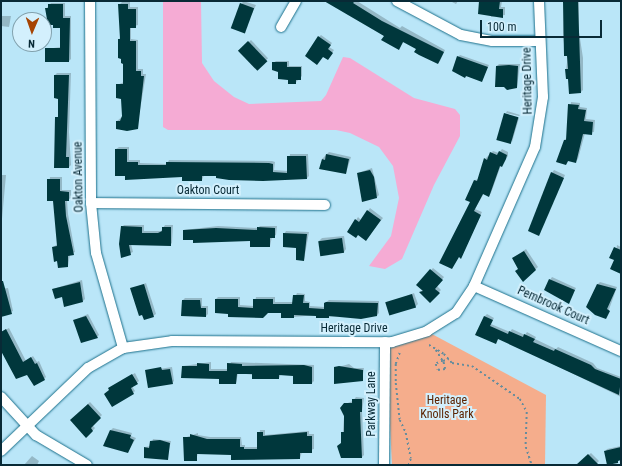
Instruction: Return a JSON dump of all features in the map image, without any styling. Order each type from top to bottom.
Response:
[{"type":"street","name":"Oakton Avenue","points":[[90,1],[91,203],[96,253],[123,348]]},
{"type":"street","points":[[281,26],[296,1]]},
{"type":"street","points":[[397,1],[461,35],[492,41],[540,41]]},
{"type":"street","name":"Heritage Drive","points":[[1,451],[88,368],[123,348],[172,341],[385,342],[427,331],[456,313],[474,286],[535,147],[543,106],[539,1]]},
{"type":"street","name":"Oakton Court","points":[[91,203],[325,205]]},
{"type":"street","name":"Pembrook Court","points":[[474,286],[620,347]]},
{"type":"street","name":"Parkway Lane","points":[[384,465],[385,342]]},
{"type":"street","points":[[1,397],[26,427],[46,443],[87,465]]},
{"type":"path","points":[[429,345],[454,364],[472,366],[520,399],[527,412],[526,447],[532,465]]},
{"type":"path","points":[[436,350],[443,361],[445,368],[438,370],[436,364],[443,361],[449,359]]},
{"type":"path","points":[[400,353],[396,364],[396,383],[400,420],[406,433],[411,459],[409,465]]},
{"type":"green space","name":"Heritage Knolls Park","points":[[430,333],[546,395],[545,465],[392,465],[386,344]]},
{"type":"shaded area","points":[[163,1],[201,1],[202,63],[214,81],[234,97],[249,104],[321,101],[326,95],[343,57],[350,58],[414,98],[455,109],[460,115],[460,136],[434,185],[402,259],[385,269],[369,266],[391,236],[399,198],[393,166],[379,147],[350,133],[336,130],[168,130],[163,127]]},
{"type":"building","points":[[324,1],[355,1],[353,3],[382,21],[444,52],[438,64],[414,52],[416,49],[403,42],[399,50],[381,40],[384,36]]},
{"type":"building","points":[[479,1],[500,1],[499,9],[503,9],[503,18],[478,14]]},
{"type":"building","points":[[563,1],[578,1],[581,93],[569,94],[568,79],[566,79],[565,69],[568,69],[567,56],[564,56]]},
{"type":"building","points":[[240,3],[254,8],[245,34],[231,28]]},
{"type":"building","points":[[48,4],[63,4],[63,18],[70,18],[69,62],[45,62],[45,52],[52,52],[52,48],[60,48],[60,28],[53,28],[52,12],[46,12],[45,8],[48,8]]},
{"type":"building","points":[[118,4],[128,4],[128,9],[136,9],[136,28],[130,28],[130,41],[136,41],[136,71],[141,71],[141,76],[144,76],[138,129],[127,131],[116,129],[116,121],[120,121],[122,116],[121,99],[116,98],[116,84],[123,84],[123,64],[121,63],[121,59],[118,58],[118,39],[120,39]]},
{"type":"building","points":[[318,36],[331,45],[328,49],[333,53],[328,60],[323,57],[317,65],[305,56]]},
{"type":"building","points":[[248,41],[267,61],[257,71],[238,51]]},
{"type":"building","points":[[457,56],[488,67],[482,82],[466,76],[465,78],[452,71]]},
{"type":"building","points":[[272,62],[287,62],[287,67],[301,67],[301,80],[296,80],[296,84],[288,84],[288,80],[278,79],[278,72],[272,70]]},
{"type":"building","points":[[496,66],[518,66],[517,88],[507,90],[504,87],[495,87]]},
{"type":"building","points":[[54,75],[69,75],[66,157],[69,157],[69,168],[54,168],[55,117],[58,117],[58,99],[54,98]]},
{"type":"building","points":[[568,104],[579,105],[578,109],[586,110],[584,121],[593,122],[592,135],[583,134],[576,163],[568,161],[566,165],[556,162],[564,140],[566,140]]},
{"type":"building","points":[[504,113],[518,117],[511,144],[496,140]]},
{"type":"building","points":[[115,149],[127,149],[127,162],[138,162],[138,165],[166,165],[166,162],[269,163],[273,164],[273,172],[287,173],[287,156],[306,156],[307,179],[263,181],[229,180],[216,178],[216,176],[202,176],[202,181],[182,181],[182,177],[125,180],[125,176],[115,176]]},
{"type":"building","points":[[499,151],[507,155],[506,159],[502,167],[500,166],[489,197],[483,194],[474,211],[481,215],[461,259],[459,257],[452,269],[439,263],[470,202],[465,200],[474,180],[477,181],[484,158],[487,160],[490,152],[497,155]]},
{"type":"building","points":[[326,154],[349,159],[346,174],[319,169],[322,159],[325,160]]},
{"type":"building","points":[[370,170],[374,177],[377,198],[362,202],[357,173]]},
{"type":"building","points":[[551,172],[564,178],[539,236],[528,231]]},
{"type":"building","points":[[47,179],[60,179],[60,191],[69,192],[69,201],[65,201],[66,216],[74,255],[68,256],[68,267],[58,268],[57,261],[54,262],[52,247],[57,246],[53,201],[47,201]]},
{"type":"building","points":[[367,210],[381,220],[366,241],[358,235],[356,238],[347,232],[355,219],[359,222]]},
{"type":"building","points":[[121,226],[142,227],[142,233],[158,233],[162,231],[162,227],[171,227],[171,246],[129,245],[131,255],[121,258],[119,244]]},
{"type":"building","points":[[257,227],[275,228],[275,238],[270,238],[270,247],[250,247],[250,241],[193,243],[193,240],[183,240],[183,230],[216,228],[257,230]]},
{"type":"building","points":[[283,233],[307,234],[304,261],[296,260],[296,248],[283,247]]},
{"type":"building","points":[[342,238],[344,253],[320,256],[318,241]]},
{"type":"building","points":[[614,247],[621,250],[621,274],[610,269],[614,260],[609,258]]},
{"type":"building","points":[[524,251],[536,270],[523,282],[515,271],[518,269],[512,258]]},
{"type":"building","points":[[430,269],[443,280],[435,289],[440,293],[430,303],[419,292],[423,291],[416,285]]},
{"type":"building","points":[[549,279],[575,290],[569,304],[544,290]]},
{"type":"building","points":[[1,281],[3,281],[12,314],[1,317]]},
{"type":"building","points":[[80,282],[83,302],[64,307],[62,297],[55,299],[52,289]]},
{"type":"building","points":[[144,284],[154,317],[144,320],[142,315],[139,316],[130,288]]},
{"type":"building","points":[[597,284],[616,289],[607,309],[610,311],[606,319],[595,315],[586,307]]},
{"type":"building","points":[[412,294],[416,307],[389,316],[385,302]]},
{"type":"building","points":[[293,295],[304,295],[303,303],[309,303],[309,308],[324,309],[324,303],[326,302],[378,303],[377,316],[361,319],[329,316],[329,318],[316,318],[316,316],[294,315],[294,318],[281,318],[281,313],[268,313],[263,318],[228,317],[228,314],[215,313],[215,299],[238,299],[238,307],[253,308],[253,299],[273,299],[273,304],[292,304]]},
{"type":"building","points":[[182,300],[200,300],[201,308],[206,308],[206,317],[181,316]]},
{"type":"building","points":[[86,316],[98,338],[81,343],[73,320]]},
{"type":"building","points":[[484,316],[493,320],[490,326],[508,334],[509,331],[523,337],[524,334],[535,339],[533,342],[554,351],[555,349],[591,365],[595,369],[621,379],[619,395],[498,339],[496,344],[475,335]]},
{"type":"building","points":[[6,329],[23,362],[31,357],[35,364],[37,363],[45,380],[34,386],[27,375],[16,379],[1,351],[1,332]]},
{"type":"building","points":[[197,363],[209,364],[209,371],[227,371],[227,363],[242,364],[242,366],[304,365],[312,367],[312,384],[293,384],[293,376],[279,375],[279,379],[252,379],[252,374],[237,374],[236,384],[219,384],[219,379],[181,378],[182,366],[197,366]]},
{"type":"building","points":[[339,366],[363,370],[363,381],[334,384],[334,367]]},
{"type":"building","points":[[161,367],[162,370],[170,369],[173,384],[148,388],[145,370]]},
{"type":"building","points":[[132,374],[138,384],[131,388],[134,394],[112,407],[104,394],[109,390],[108,388]]},
{"type":"building","points":[[352,399],[362,399],[362,412],[360,412],[362,458],[341,458],[337,446],[341,443],[341,432],[344,432],[344,416],[340,408],[344,403],[352,403]]},
{"type":"building","points":[[88,404],[101,418],[91,428],[93,431],[86,438],[70,420]]},
{"type":"building","points":[[110,430],[131,435],[130,438],[134,440],[128,453],[103,446]]},
{"type":"building","points":[[257,432],[263,432],[263,436],[307,432],[307,436],[312,436],[312,453],[300,453],[300,459],[231,460],[231,455],[197,454],[197,461],[184,461],[183,437],[190,437],[190,434],[207,439],[240,439],[240,447],[244,447],[244,449],[257,449]]},
{"type":"building","points":[[160,440],[170,443],[168,460],[144,458],[144,447],[149,448],[150,441]]},
{"type":"building","points":[[621,447],[621,460],[618,461],[618,463],[607,465],[604,451]]},
{"type":"building","points":[[588,454],[599,465],[576,465]]}]
